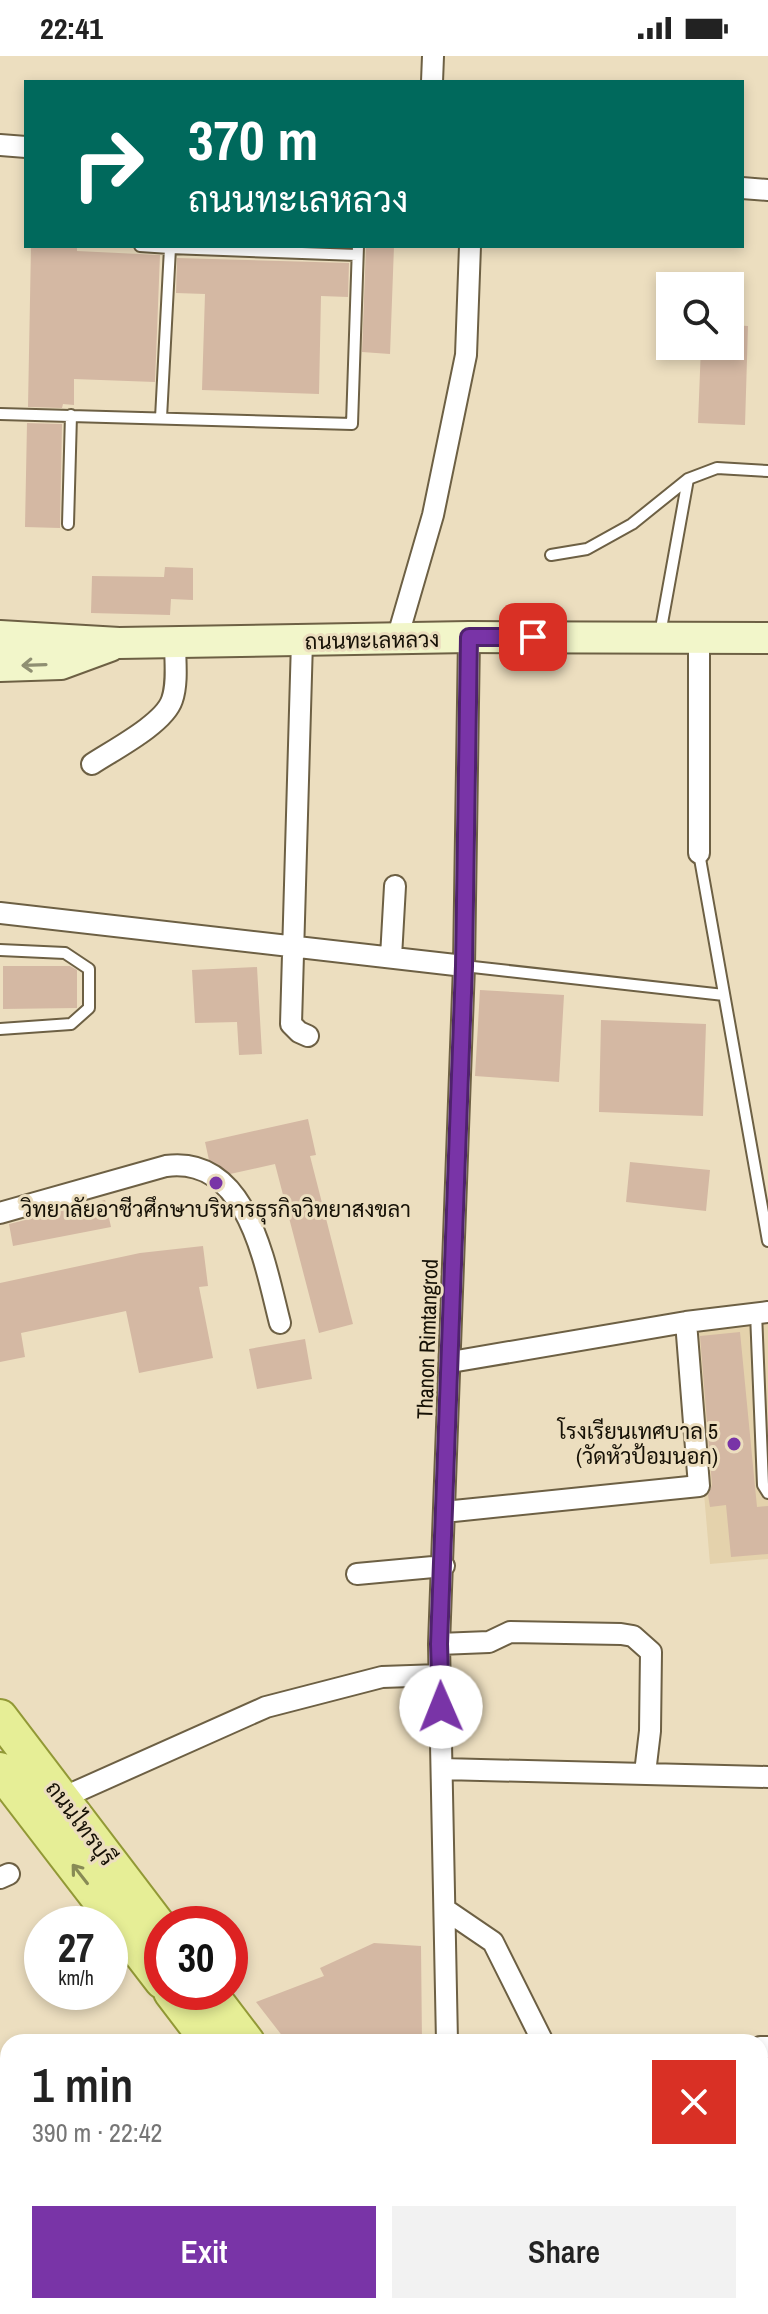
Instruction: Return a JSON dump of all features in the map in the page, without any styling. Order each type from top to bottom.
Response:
[{"type":"main road","name":"ถนนทะเลหลวง","points":[[0,636],[119,643],[469,637],[768,638]]},
{"type":"main road","name":"ถนนทะเลหลวง","points":[[0,666],[61,664],[119,643]]},
{"type":"main road","name":"ถนนไทรบุรี","points":[[0,1717],[144,1906]]},
{"type":"main road","name":"ถนนไทรบุรี","points":[[0,1770],[144,1958]]},
{"type":"main road","points":[[185,2010],[203,2034]]},
{"type":"main road","points":[[223,2010],[241,2034]]},
{"type":"street","points":[[432,80],[433,56]]},
{"type":"street","points":[[0,145],[24,147]]},
{"type":"street","points":[[744,188],[768,190]]},
{"type":"street","points":[[397,639],[433,515],[466,355],[470,248]]},
{"type":"street","name":"Thanon Rimtangrod","points":[[447,2034],[439,1644],[464,966],[469,637]]},
{"type":"street","points":[[699,637],[699,853]]},
{"type":"street","points":[[302,641],[291,1024],[308,1036]]},
{"type":"street","points":[[92,764],[155,722],[167,710],[174,685],[175,642]]},
{"type":"street","points":[[391,957],[395,886]]},
{"type":"street","points":[[0,913],[464,966]]},
{"type":"street","points":[[0,1213],[166,1166],[184,1164],[197,1168],[232,1189],[258,1239],[280,1323]]},
{"type":"street","points":[[451,1362],[686,1322],[762,1313]]},
{"type":"street","points":[[444,1512],[699,1486],[686,1322]]},
{"type":"street","points":[[357,1574],[444,1566]]},
{"type":"street","points":[[439,1644],[489,1642],[510,1632],[633,1636],[651,1652],[650,1731],[645,1773]]},
{"type":"street","points":[[62,1798],[266,1707],[382,1677],[440,1675]]},
{"type":"street","points":[[442,1769],[768,1777]]},
{"type":"street","points":[[446,1910],[493,1942],[539,2034]]},
{"type":"lane","points":[[0,414],[352,424],[358,250],[170,248],[161,418]]},
{"type":"lane","points":[[68,524],[71,415]]},
{"type":"lane","points":[[551,555],[587,549],[632,524],[688,479],[717,468],[768,471]]},
{"type":"lane","points":[[659,637],[688,479]]},
{"type":"lane","points":[[699,853],[768,1241]]},
{"type":"lane","points":[[0,950],[65,953],[89,969],[89,1008],[71,1024],[0,1029]]},
{"type":"lane","points":[[464,966],[724,995]]},
{"type":"lane","points":[[762,1313],[763,1485],[768,1493]]},
{"type":"shaded area","name":"โรงเรียนเทศบาล 5 (วัดหัวป้อมนอก)","points":[[768,1304],[768,1559],[710,1564],[690,1329]]},
{"type":"building","points":[[31,248],[77,248],[77,251],[160,255],[155,382],[74,379],[74,405],[63,404],[62,408],[28,407]]},
{"type":"building","points":[[366,248],[394,248],[390,354],[362,352]]},
{"type":"building","points":[[177,258],[349,263],[348,297],[321,296],[319,394],[202,390],[205,294],[176,293]]},
{"type":"building","points":[[744,326],[748,326],[745,425],[698,423],[700,360],[744,360]]},
{"type":"building","points":[[27,423],[62,424],[60,528],[25,527]]},
{"type":"building","points":[[165,567],[193,568],[193,600],[171,599],[170,615],[91,613],[92,576],[164,577]]},
{"type":"building","points":[[3,966],[70,966],[77,970],[77,1008],[3,1009]]},
{"type":"building","points":[[257,967],[262,1054],[239,1055],[237,1022],[195,1023],[192,970]]},
{"type":"building","points":[[480,990],[564,995],[559,1082],[475,1076]]},
{"type":"building","points":[[601,1020],[706,1024],[703,1116],[599,1112]]},
{"type":"building","points":[[308,1119],[316,1155],[310,1156],[353,1324],[319,1333],[275,1164],[230,1174],[209,1160],[205,1142]]},
{"type":"building","points":[[630,1162],[710,1170],[706,1211],[626,1202]]},
{"type":"building","points":[[105,1200],[111,1227],[13,1246],[9,1224]]},
{"type":"building","points":[[203,1246],[208,1286],[199,1287],[213,1358],[139,1373],[126,1311],[21,1333],[25,1357],[0,1362],[0,1283],[140,1253]]},
{"type":"building","points":[[740,1332],[757,1507],[768,1506],[768,1554],[731,1557],[726,1505],[710,1507],[708,1495],[712,1485],[700,1336]]},
{"type":"building","points":[[305,1339],[312,1379],[257,1389],[249,1349]]},
{"type":"building","points":[[374,1943],[421,1946],[422,2034],[281,2034],[256,2002],[324,1976],[320,1968]]},
{"type":"place","name":"วิทยาลัยอาชีวศึกษาบริหารธุรกิจวิทยาสงขลา","points":[[216,1183]]},
{"type":"place","name":"โรงเรียนเทศบาล 5 (วัดหัวป้อมนอก)","points":[[734,1444]]},
{"type":"route","points":[[441,1707],[439,1644],[464,966],[469,637],[533,637]]}]
